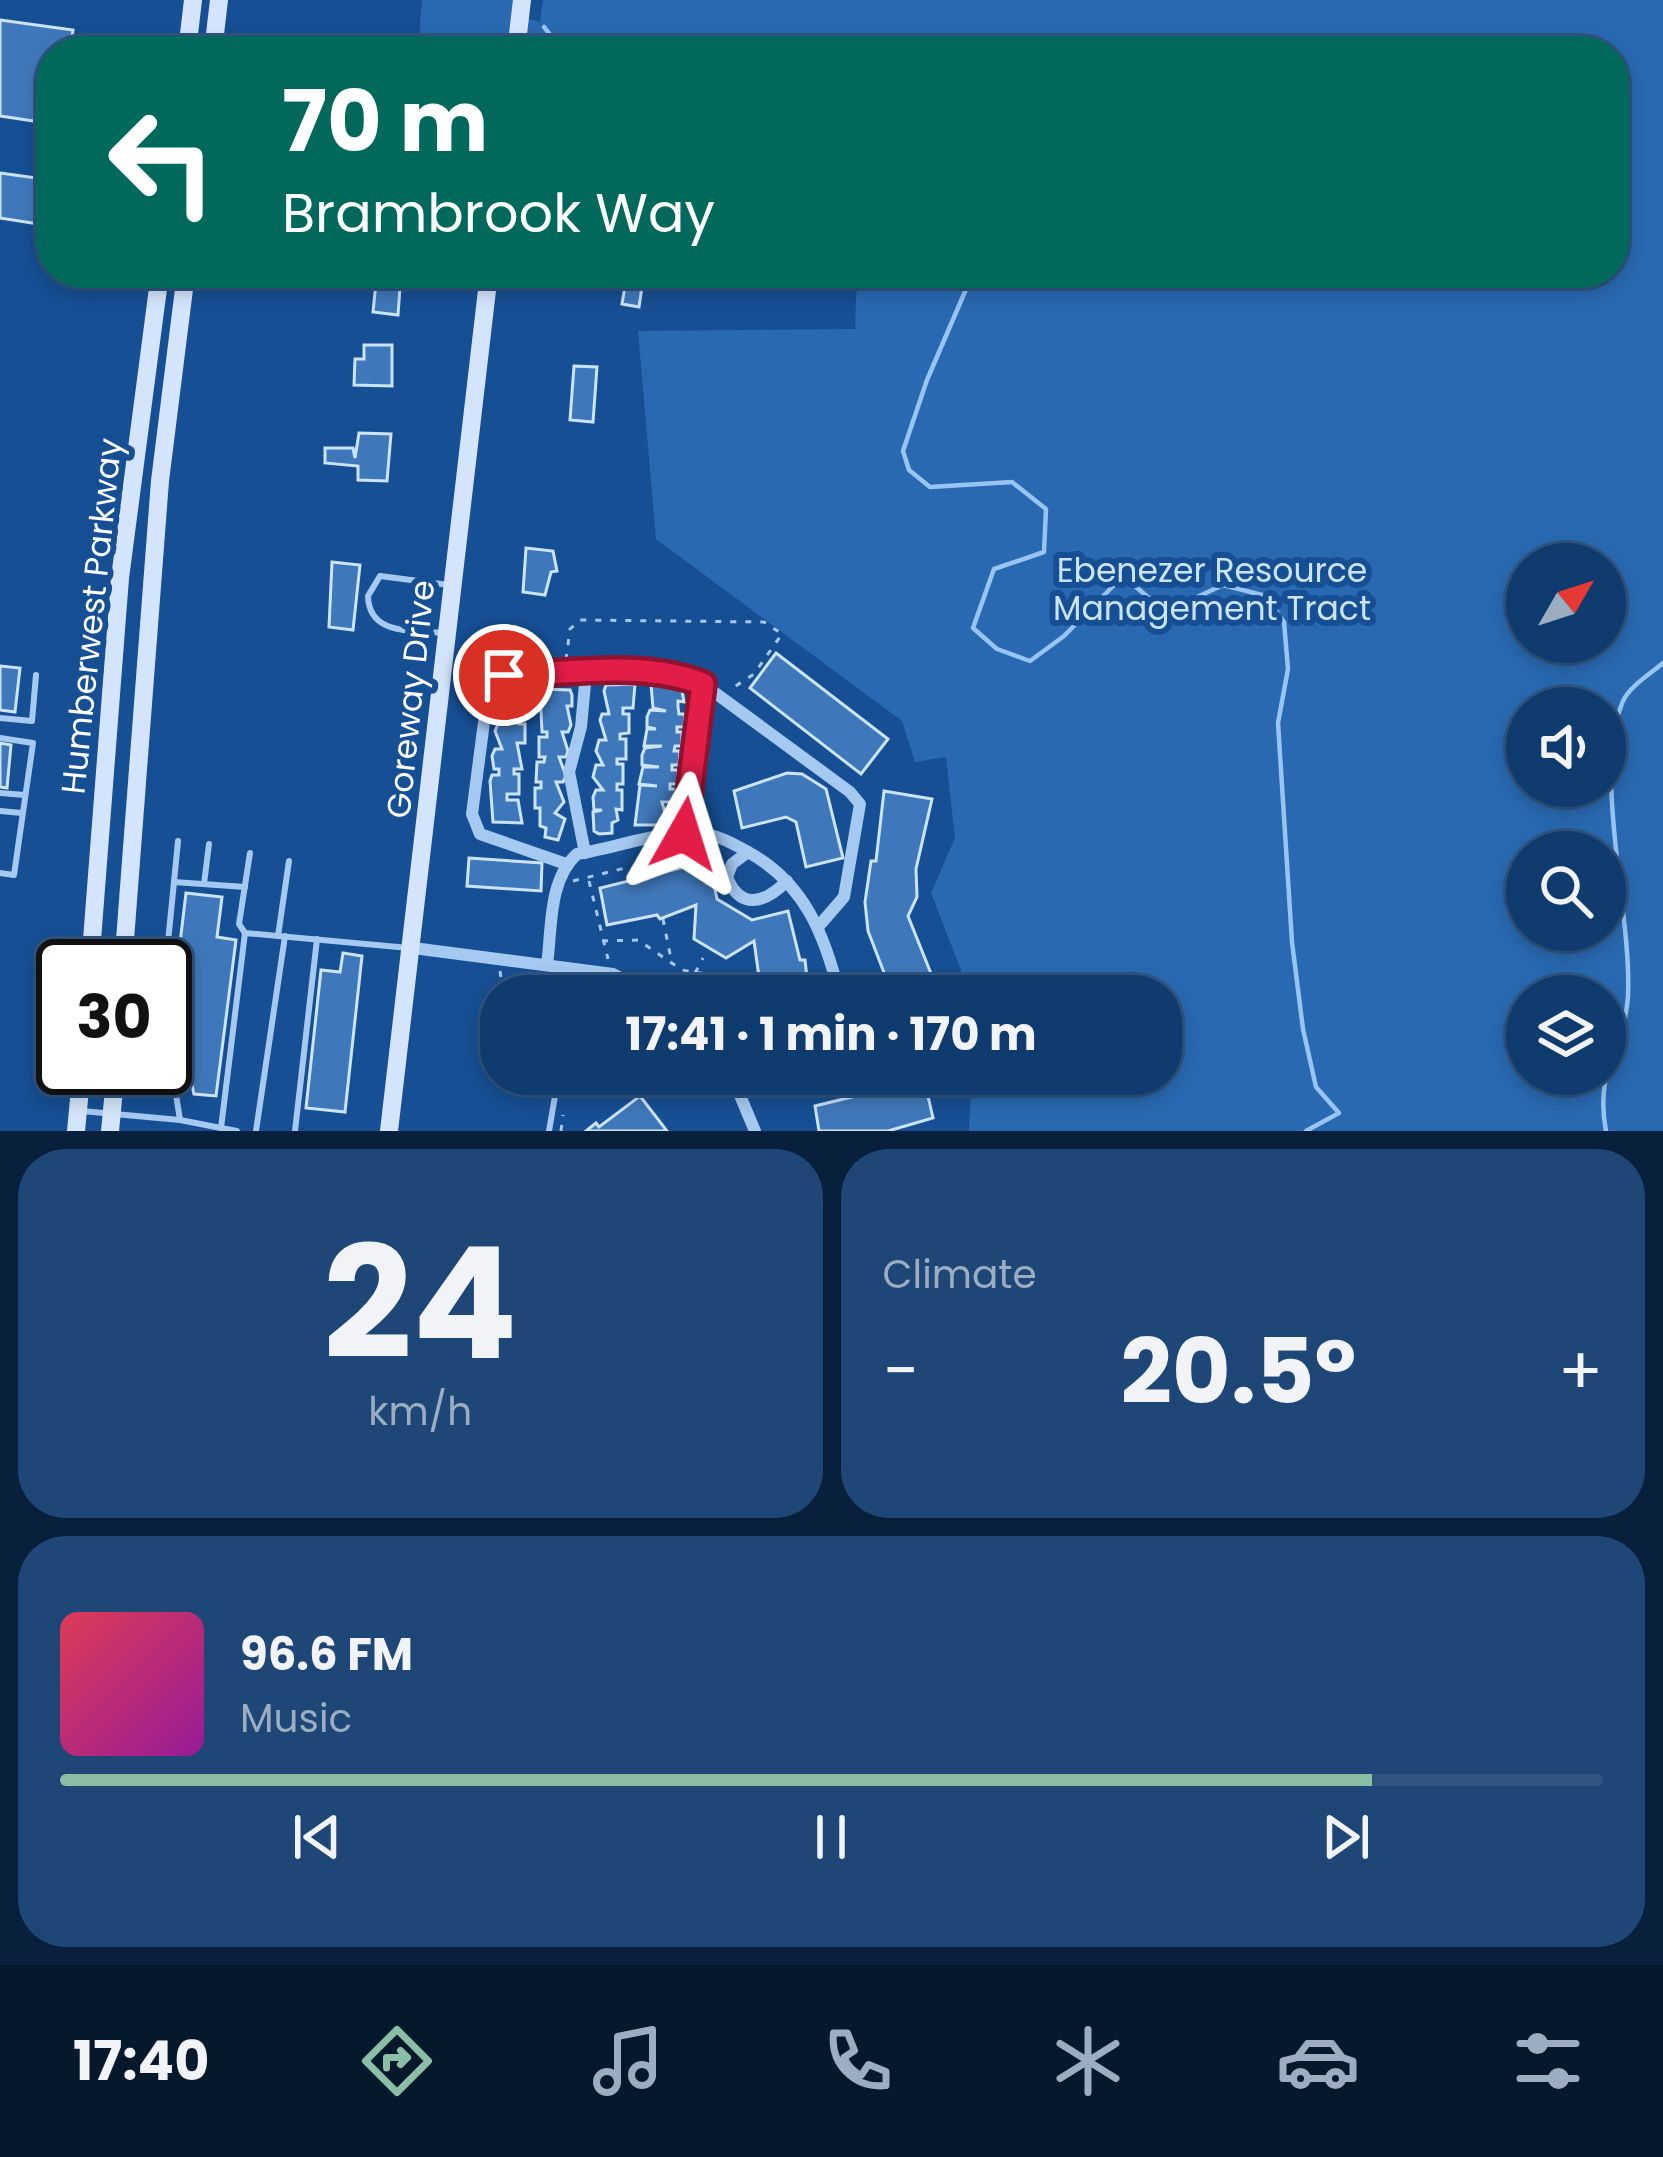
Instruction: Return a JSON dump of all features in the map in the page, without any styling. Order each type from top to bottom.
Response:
[{"type":"main road","points":[[189,36],[194,0]]},
{"type":"main road","points":[[215,36],[219,0]]},
{"type":"main road","points":[[518,36],[522,0]]},
{"type":"main road","name":"Humberwest Parkway","points":[[92,939],[120,578],[158,288]]},
{"type":"main road","name":"Humberwest Parkway","points":[[126,939],[160,481],[184,288]]},
{"type":"main road","name":"Goreway Drive","points":[[389,1131],[487,288]]},
{"type":"main road","points":[[76,1131],[80,1095]]},
{"type":"street","points":[[585,853],[569,772],[586,673]]},
{"type":"street","points":[[566,864],[480,834],[472,814],[489,684],[504,675],[678,674],[703,684],[860,804],[844,897],[818,927]]},
{"type":"street","points":[[685,838],[703,684]]},
{"type":"street","points":[[547,965],[566,864],[585,853],[721,837],[802,895],[833,975]]},
{"type":"street","points":[[748,852],[732,863],[727,877],[734,895],[744,902],[758,901],[787,881]]},
{"type":"street","points":[[412,948],[611,975]]},
{"type":"street","points":[[741,1095],[755,1131]]},
{"type":"lane","points":[[446,633],[382,626],[372,618],[368,596],[380,576],[452,585]]},
{"type":"lane","points":[[0,718],[32,722],[36,675]]},
{"type":"lane","points":[[0,738],[33,742],[14,875],[0,873]]},
{"type":"lane","points":[[0,793],[25,795]]},
{"type":"lane","points":[[0,811],[22,813]]},
{"type":"lane","points":[[168,939],[178,841]]},
{"type":"lane","points":[[204,884],[209,844]]},
{"type":"lane","points":[[221,1128],[250,853]]},
{"type":"lane","points":[[256,1131],[289,861]]},
{"type":"lane","points":[[174,882],[244,887]]},
{"type":"lane","points":[[245,933],[412,948]]},
{"type":"lane","points":[[295,1131],[317,939]]},
{"type":"lane","points":[[176,1095],[180,1120]]},
{"type":"lane","points":[[550,1131],[554,1095]]},
{"type":"lane","points":[[79,1110],[111,1123],[180,1120],[237,1131]]},
{"type":"path","points":[[566,674],[570,629],[580,620],[753,621],[782,634],[754,674],[724,699]]},
{"type":"path","points":[[559,882],[629,867],[645,873],[666,867],[685,838]]},
{"type":"path","points":[[588,877],[602,941],[617,975]]},
{"type":"path","points":[[663,920],[672,963]]},
{"type":"path","points":[[602,941],[646,942],[694,975],[703,958]]},
{"type":"path","points":[[500,960],[501,975]]},
{"type":"path","points":[[748,975],[757,973]]},
{"type":"green space","name":"Ebenezer Resource Management Tract","points":[[422,0],[523,0],[520,16],[540,22],[543,0],[1663,0],[1663,1131],[969,1131],[971,1095],[1182,1095],[1182,975],[963,975],[931,893],[955,838],[946,757],[915,762],[902,721],[656,539],[638,331],[855,329],[856,288],[1629,288],[1629,36],[419,36]]},
{"type":"building","points":[[0,20],[73,30],[72,36],[36,36],[36,121],[0,116]]},
{"type":"building","points":[[0,173],[36,178],[36,224],[0,218]]},
{"type":"building","points":[[375,288],[400,288],[398,315],[373,312]]},
{"type":"building","points":[[625,288],[642,288],[639,307],[622,304]]},
{"type":"building","points":[[364,345],[392,345],[392,386],[354,385],[355,359],[364,359]]},
{"type":"building","points":[[574,366],[597,367],[593,422],[570,420]]},
{"type":"building","points":[[359,433],[391,434],[387,481],[358,480],[358,466],[325,463],[325,448],[353,448],[355,458]]},
{"type":"building","points":[[526,548],[553,551],[557,571],[551,572],[545,595],[523,592]]},
{"type":"building","points":[[332,562],[360,565],[353,630],[329,627]]},
{"type":"building","points":[[776,653],[888,739],[861,774],[750,688]]},
{"type":"building","points":[[0,666],[20,668],[15,712],[0,710]]},
{"type":"building","points":[[635,684],[633,708],[623,708],[623,714],[629,714],[629,733],[620,734],[620,739],[626,739],[626,759],[617,759],[617,764],[623,764],[623,784],[617,784],[617,790],[622,790],[622,810],[616,809],[618,820],[612,823],[612,833],[599,834],[594,831],[593,812],[602,810],[594,810],[593,797],[596,790],[603,790],[593,777],[596,765],[603,765],[596,751],[599,740],[606,740],[600,720],[602,714],[609,714],[604,691],[606,685]]},
{"type":"building","points":[[651,684],[681,685],[684,702],[678,701],[678,707],[679,714],[685,714],[684,727],[677,727],[677,732],[682,732],[682,746],[675,746],[674,751],[680,751],[679,765],[672,765],[672,770],[678,770],[678,784],[670,784],[670,789],[676,789],[675,802],[662,802],[664,825],[635,825],[640,785],[657,786],[639,784],[643,767],[659,767],[642,765],[642,755],[645,748],[662,746],[644,746],[647,729],[656,729],[647,727],[647,717],[650,710],[666,711],[653,708]]},
{"type":"building","points":[[540,689],[570,690],[572,695],[572,706],[567,706],[571,725],[568,732],[562,732],[568,751],[566,757],[559,757],[566,776],[563,782],[556,782],[564,802],[555,813],[565,819],[558,840],[545,837],[540,808],[535,808],[535,788],[541,788],[541,782],[536,782],[537,762],[544,762],[545,757],[539,757],[539,737],[547,737],[542,732]]},
{"type":"building","points":[[525,694],[528,718],[519,718],[519,724],[525,724],[525,743],[517,743],[522,769],[514,769],[519,774],[519,794],[507,794],[507,800],[518,800],[522,823],[493,822],[490,781],[499,769],[494,769],[492,756],[495,749],[502,749],[495,731],[498,724],[505,724],[499,700],[501,695]]},
{"type":"building","points":[[0,743],[11,745],[7,788],[0,787]]},
{"type":"building","points":[[787,773],[802,774],[826,789],[843,858],[806,867],[796,822],[786,817],[742,828],[734,791]]},
{"type":"building","points":[[884,791],[932,799],[916,869],[917,897],[908,916],[932,975],[885,975],[868,931],[865,902],[871,861],[876,861]]},
{"type":"building","points":[[469,858],[542,863],[541,891],[467,886]]},
{"type":"building","points":[[709,861],[717,899],[752,920],[788,911],[807,975],[759,975],[754,941],[726,958],[694,939],[696,905],[660,919],[657,915],[607,925],[600,888]]},
{"type":"building","points":[[186,893],[222,897],[217,937],[236,940],[216,1096],[194,1094],[192,1085],[192,939],[180,939]]},
{"type":"building","points":[[343,953],[362,956],[345,1112],[306,1108],[321,970],[340,972]]},
{"type":"building","points":[[860,1095],[928,1095],[933,1118],[888,1131],[819,1131],[815,1106]]},
{"type":"building","points":[[640,1096],[667,1131],[586,1131],[596,1123],[599,1127]]},
{"type":"waterway","points":[[544,27],[551,36]]},
{"type":"waterway","points":[[967,288],[903,451],[909,470],[930,487],[1012,482],[1046,509],[1044,552],[994,569],[973,628],[997,649],[1030,661],[1064,636],[1119,580],[1128,580],[1165,612],[1223,585],[1266,596],[1284,622],[1288,669],[1278,723],[1292,942],[1316,1087],[1339,1113],[1306,1131]]},
{"type":"waterway","points":[[1606,1131],[1604,1090],[1628,996],[1612,805],[1614,731],[1626,696],[1663,663]]},
{"type":"route","points":[[504,675],[622,670],[678,674],[703,684],[684,834]]}]
